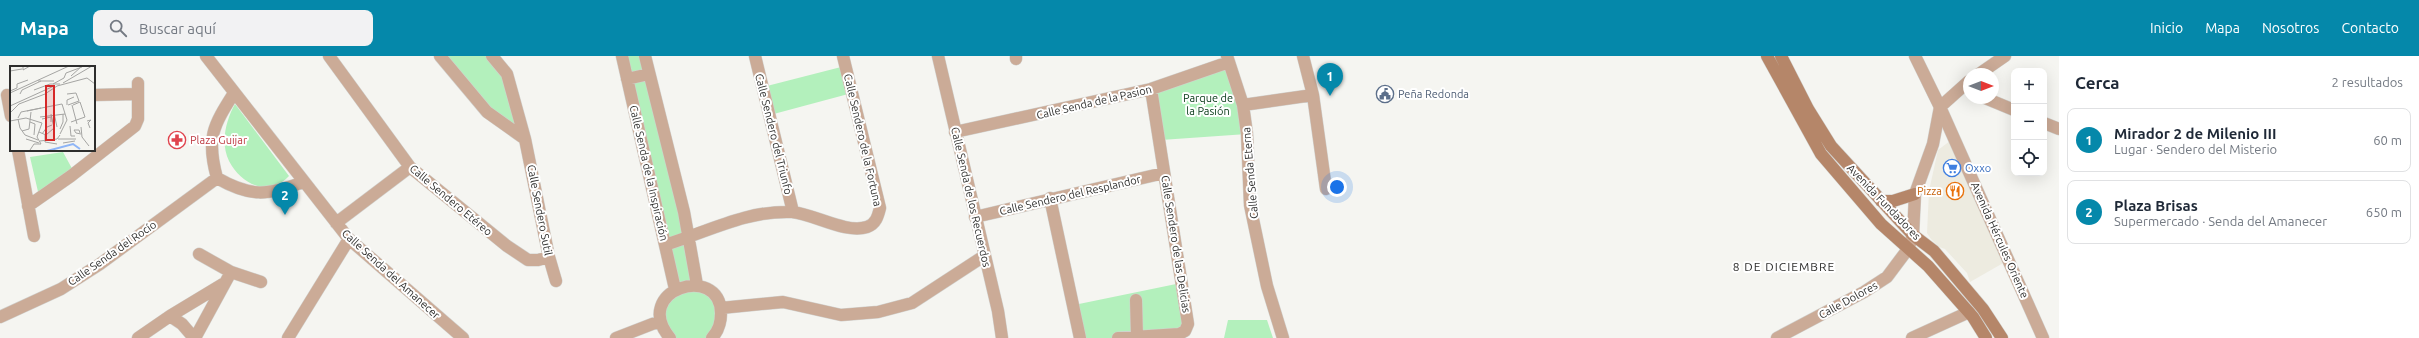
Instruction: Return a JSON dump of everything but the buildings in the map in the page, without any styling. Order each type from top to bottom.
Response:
[{"type":"main road","name":"Avenida Fundadores","points":[[1767,56],[1821,154],[1881,224],[1928,266],[1969,312],[1986,338]]},
{"type":"main road","name":"Avenida Fundadores","points":[[1781,56],[1808,109],[1830,146],[1913,235],[1934,251],[1984,309],[2002,338]]},
{"type":"main road","points":[[1881,201],[1893,201],[1915,194]]},
{"type":"street","name":"Calle Senda del Amanecer","points":[[206,56],[349,239],[463,338]]},
{"type":"street","name":"Calle Sendero Etéreo","points":[[329,56],[410,168],[507,246],[528,260],[538,260],[549,257]]},
{"type":"street","points":[[440,56],[487,112],[525,139]]},
{"type":"street","name":"Calle Sendero Sutil","points":[[492,56],[507,74],[525,139],[549,257],[556,281]]},
{"type":"street","name":"Calle Senda de la Inspiración","points":[[622,56],[675,289]]},
{"type":"street","points":[[645,56],[689,237],[697,286]]},
{"type":"street","name":"Calle Sendero del Triunfo","points":[[755,56],[793,212]]},
{"type":"street","name":"Calle Sendero de la Fortuna","points":[[665,245],[732,220],[762,214],[793,212],[848,227],[867,227],[877,219],[880,208],[843,56]]},
{"type":"street","name":"Calle Senda de los Recuerdos","points":[[938,56],[998,311],[1002,338]]},
{"type":"street","points":[[1303,56],[1313,95],[1326,189]]},
{"type":"street","name":"Avenida Hércules Oriente","points":[[1916,56],[2043,338]]},
{"type":"street","points":[[1988,68],[2005,56]]},
{"type":"street","name":"Calle Senda de la Pasion","points":[[955,132],[1151,89],[1228,59]]},
{"type":"street","name":"Calle Senda Eterna","points":[[1228,59],[1243,106],[1247,134],[1250,205],[1267,286],[1283,338]]},
{"type":"street","points":[[627,79],[650,74]]},
{"type":"street","points":[[1940,107],[1963,88]]},
{"type":"street","points":[[28,206],[71,176],[135,126],[138,120],[137,89],[95,95]]},
{"type":"street","name":"Calle Sendero de las Delicias","points":[[1118,338],[1179,334],[1188,328],[1151,89]]},
{"type":"street","points":[[234,93],[221,114],[211,136],[211,157],[217,178],[236,189],[255,193],[281,191],[303,182]]},
{"type":"street","points":[[6,95],[10,112]]},
{"type":"street","points":[[1243,106],[1313,95]]},
{"type":"street","points":[[1999,104],[2011,109]]},
{"type":"street","name":"Calle Dolores","points":[[1777,338],[1864,292],[1887,277],[1908,249],[1913,235],[1915,194],[1933,144],[1940,107]]},
{"type":"street","points":[[2047,124],[2059,129]]},
{"type":"street","points":[[18,151],[34,236]]},
{"type":"street","points":[[336,223],[410,168]]},
{"type":"street","name":"Calle Sendero del Resplandor","points":[[976,217],[1050,198],[1164,173]]},
{"type":"street","name":"Calle Senda del Rocío","points":[[0,317],[61,289],[74,281],[217,178]]},
{"type":"street","points":[[1050,198],[1080,338]]},
{"type":"street","points":[[288,338],[349,239]]},
{"type":"street","points":[[199,254],[231,272],[261,282]]},
{"type":"street","points":[[721,308],[783,302],[841,315],[878,312],[912,303],[984,256]]},
{"type":"street","points":[[170,316],[182,324],[194,338],[231,272]]},
{"type":"street","points":[[138,338],[170,316],[223,284]]},
{"type":"street","points":[[670,338],[660,321],[662,303],[675,289],[682,286],[697,286],[713,294],[721,308],[721,322],[712,338]]},
{"type":"street","points":[[1136,300],[1137,337]]},
{"type":"street","points":[[1912,338],[1969,312]]},
{"type":"street","points":[[616,338],[660,321]]},
{"type":"shaded area","points":[[1950,141],[2005,262],[1970,282],[1967,273],[1945,249],[1939,247],[1931,239],[1927,233],[1929,191],[1938,150]]},
{"type":"green space","points":[[440,56],[492,56],[507,74],[525,139],[487,112]]},
{"type":"green space","points":[[622,56],[645,56],[697,285],[718,302],[712,338],[670,338],[660,321],[675,289]]},
{"type":"green space","name":"Parque de la Pasión","points":[[1229,62],[1247,134],[1161,140],[1151,89]]},
{"type":"green space","points":[[845,66],[852,93],[770,115],[763,87]]},
{"type":"green space","points":[[235,104],[289,176],[281,183],[264,187],[248,182],[240,176],[229,161],[225,147],[225,132],[229,117]]},
{"type":"green space","points":[[63,152],[75,174],[39,196],[30,157]]},
{"type":"green space","points":[[1181,283],[1187,328],[1118,338],[1080,338],[1074,305]]},
{"type":"green space","points":[[1228,320],[1267,320],[1273,338],[1224,338]]},
{"type":"place","name":"Peña Redonda","points":[[1385,94]]},
{"type":"place","name":"Mirador 2 de Milenio III","points":[[1330,96]]},
{"type":"place","name":"Plaza Guijar","points":[[177,140]]},
{"type":"place","name":"Oxxo","points":[[1952,168]]},
{"type":"place","name":"Pizza","points":[[1955,191]]},
{"type":"place","name":"Plaza Brisas","points":[[285,215]]},
{"type":"district","name":"8 DE DICIEMBRE","points":[[1784,267]]}]
